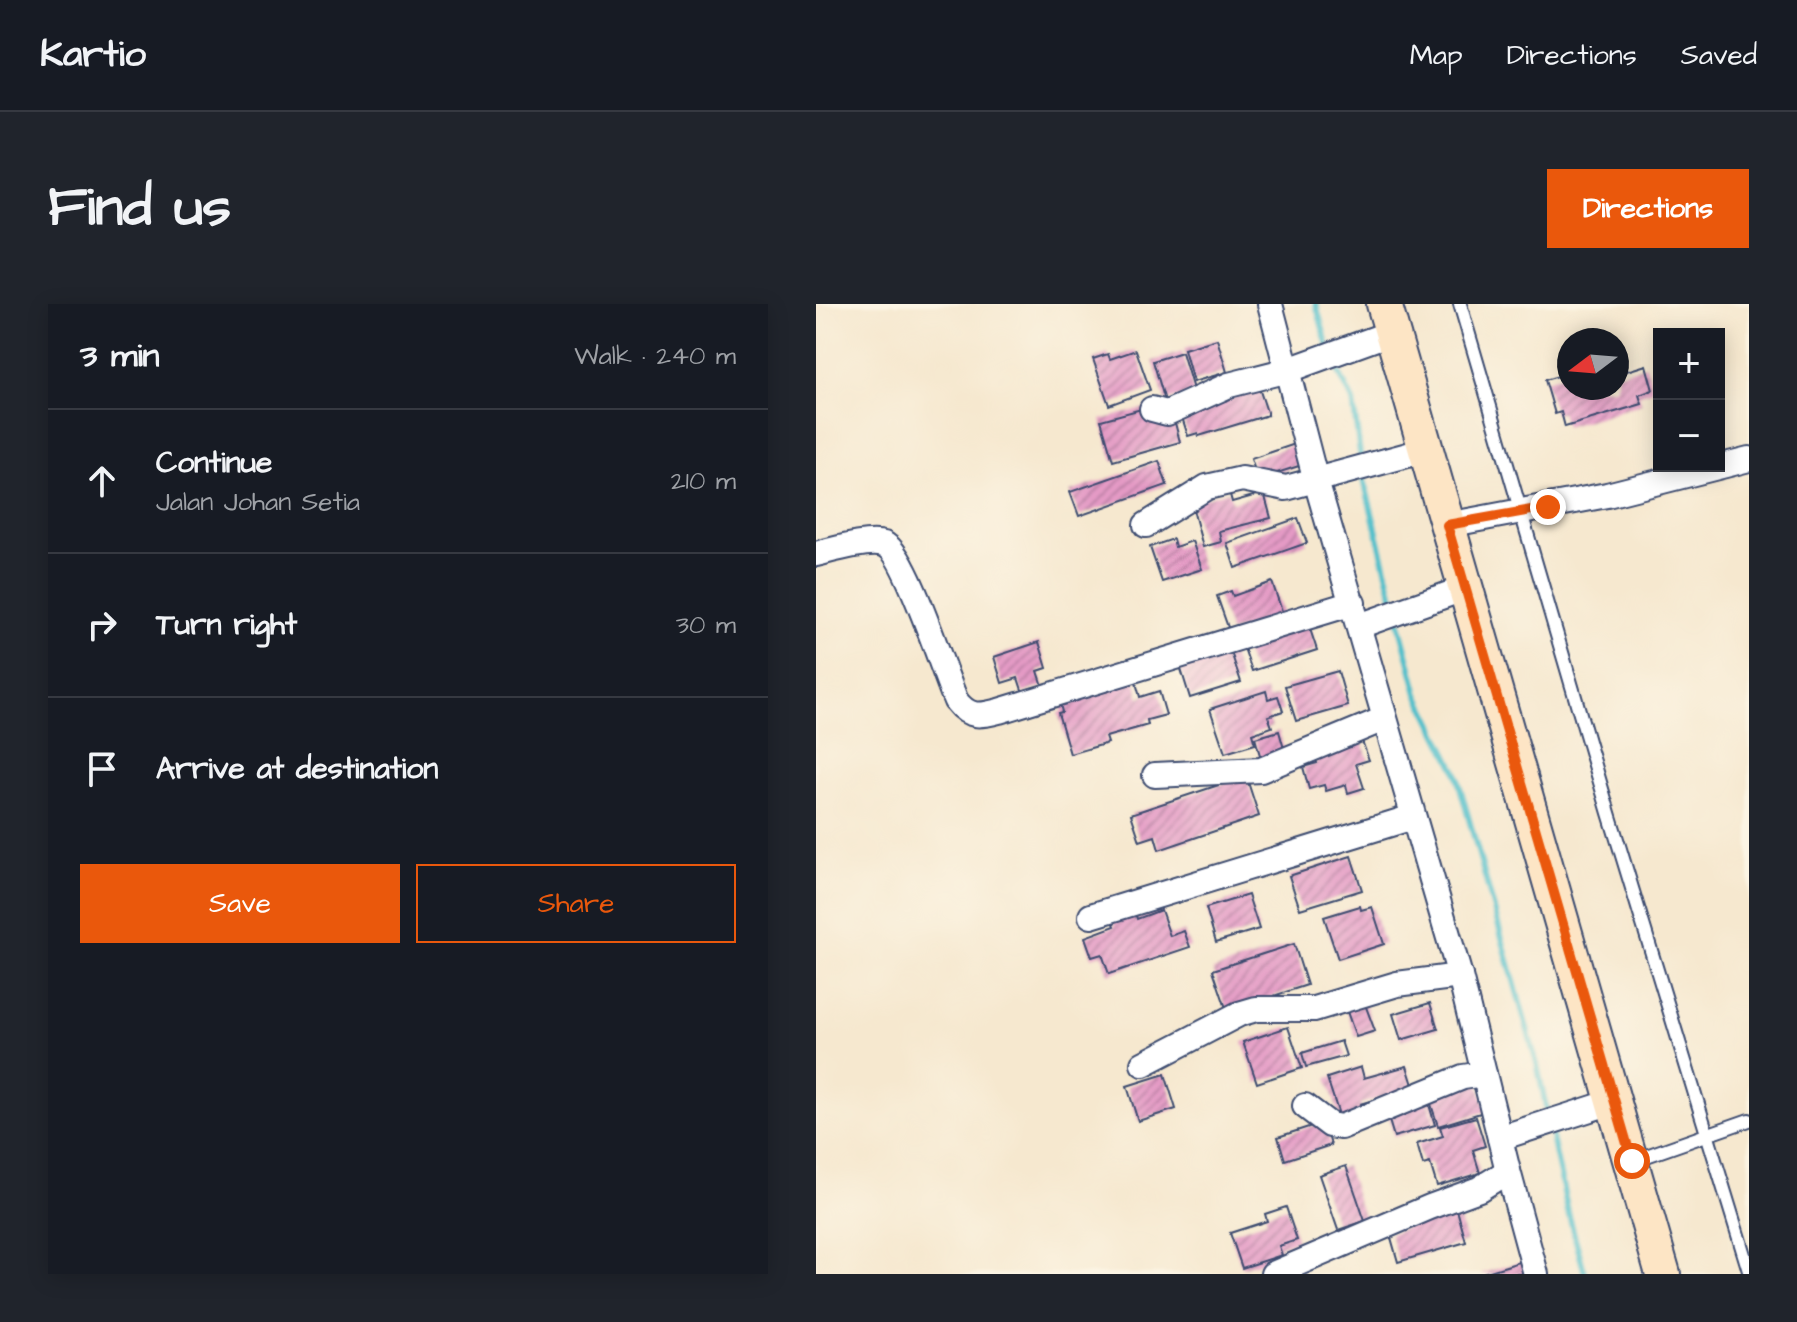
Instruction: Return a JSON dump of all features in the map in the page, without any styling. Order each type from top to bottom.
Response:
[{"type":"main road","points":[[1381,326],[1413,453],[1447,525],[1453,593],[1600,1106],[1632,1161],[1663,1274]]},
{"type":"street","points":[[1270,304],[1292,369],[1361,617],[1384,719],[1460,976],[1484,1074],[1507,1136],[1508,1171],[1536,1274]]},
{"type":"street","points":[[1152,409],[1167,413],[1229,385],[1292,369],[1381,326]]},
{"type":"street","points":[[1146,525],[1207,487],[1242,479],[1286,488],[1413,453]]},
{"type":"street","points":[[1447,525],[1607,495],[1749,459]]},
{"type":"street","points":[[816,554],[872,543],[888,546],[898,557],[910,583],[956,701],[963,711],[972,715],[999,711],[1453,593]]},
{"type":"street","points":[[1155,775],[1261,770],[1384,719]]},
{"type":"street","points":[[1091,916],[1413,817]]},
{"type":"street","points":[[1143,1064],[1239,1014],[1256,1009],[1314,1009],[1397,984],[1460,976]]},
{"type":"street","points":[[1305,1106],[1330,1125],[1341,1127],[1463,1077],[1484,1074]]},
{"type":"street","points":[[1507,1136],[1600,1106]]},
{"type":"street","points":[[1273,1274],[1479,1189],[1508,1171]]},
{"type":"lane","points":[[1460,304],[1705,1135],[1749,1271]]},
{"type":"lane","points":[[1632,1161],[1749,1120]]},
{"type":"building","points":[[1217,339],[1227,372],[1193,382],[1184,349]]},
{"type":"building","points":[[1136,350],[1150,390],[1109,405],[1093,359],[1108,354],[1110,359]]},
{"type":"building","points":[[1182,352],[1194,393],[1165,401],[1153,361]]},
{"type":"building","points":[[1646,365],[1653,390],[1639,395],[1642,404],[1565,427],[1561,412],[1555,414],[1545,380],[1557,376],[1557,400],[1629,400],[1629,370]]},
{"type":"building","points":[[1257,382],[1268,415],[1199,436],[1198,433],[1188,436],[1181,414],[1234,398],[1232,390]]},
{"type":"building","points":[[1145,408],[1156,414],[1158,423],[1174,419],[1180,442],[1113,461],[1101,420]]},
{"type":"building","points":[[1295,444],[1302,465],[1258,479],[1251,459]]},
{"type":"building","points":[[1159,461],[1167,485],[1079,516],[1070,492]]},
{"type":"building","points":[[1229,491],[1232,502],[1264,493],[1271,518],[1219,531],[1221,542],[1203,547],[1191,502]]},
{"type":"building","points":[[1298,518],[1307,543],[1235,568],[1227,543]]},
{"type":"building","points":[[1173,539],[1175,547],[1192,541],[1202,569],[1162,582],[1150,547]]},
{"type":"building","points":[[1272,582],[1283,614],[1230,633],[1217,596],[1231,591],[1233,596]]},
{"type":"building","points":[[1307,620],[1317,650],[1252,671],[1242,642]]},
{"type":"building","points":[[1039,642],[1047,668],[1038,671],[1043,686],[1023,693],[1018,678],[1002,683],[994,657]]},
{"type":"building","points":[[1230,649],[1241,682],[1190,698],[1180,666]]},
{"type":"building","points":[[1338,671],[1348,706],[1296,721],[1285,686]]},
{"type":"building","points":[[1135,679],[1140,697],[1159,691],[1166,715],[1147,720],[1148,725],[1106,737],[1108,743],[1070,754],[1058,713],[1062,712],[1059,700]]},
{"type":"building","points":[[1266,691],[1268,699],[1278,696],[1283,711],[1268,716],[1272,727],[1252,734],[1255,744],[1225,753],[1210,709]]},
{"type":"building","points":[[1279,731],[1286,756],[1262,762],[1255,738]]},
{"type":"building","points":[[1361,738],[1369,760],[1356,764],[1364,788],[1348,793],[1346,785],[1326,791],[1324,785],[1309,789],[1303,767],[1317,763],[1314,753]]},
{"type":"building","points":[[1246,776],[1259,816],[1159,850],[1155,836],[1140,841],[1131,814]]},
{"type":"building","points":[[1351,856],[1362,890],[1300,909],[1289,876]]},
{"type":"building","points":[[1248,895],[1259,929],[1216,942],[1206,908]]},
{"type":"building","points":[[1360,906],[1361,910],[1372,907],[1384,944],[1338,959],[1324,917]]},
{"type":"building","points":[[1134,910],[1137,919],[1161,910],[1170,936],[1184,931],[1190,947],[1109,974],[1102,954],[1092,957],[1085,937],[1115,926],[1112,918]]},
{"type":"building","points":[[1294,944],[1307,985],[1227,1011],[1213,970]]},
{"type":"building","points":[[1363,999],[1375,1031],[1356,1037],[1345,1006]]},
{"type":"building","points":[[1430,1003],[1438,1029],[1401,1040],[1393,1014]]},
{"type":"building","points":[[1288,1027],[1302,1068],[1257,1083],[1243,1042]]},
{"type":"building","points":[[1341,1041],[1346,1056],[1306,1067],[1302,1053]]},
{"type":"building","points":[[1407,1066],[1414,1088],[1360,1104],[1363,1114],[1341,1121],[1327,1078],[1361,1067],[1364,1078]]},
{"type":"building","points":[[1165,1074],[1176,1109],[1138,1121],[1127,1086]]},
{"type":"building","points":[[1478,1082],[1487,1111],[1438,1126],[1429,1098]]},
{"type":"building","points":[[1428,1101],[1435,1125],[1394,1137],[1387,1114]]},
{"type":"building","points":[[1476,1117],[1485,1146],[1473,1150],[1480,1173],[1437,1186],[1430,1163],[1423,1165],[1417,1144],[1443,1136],[1440,1127]]},
{"type":"building","points":[[1324,1122],[1331,1145],[1285,1160],[1278,1137]]},
{"type":"building","points":[[1346,1166],[1365,1221],[1338,1230],[1319,1175]]},
{"type":"building","points":[[1456,1206],[1466,1242],[1398,1262],[1390,1234]]},
{"type":"building","points":[[1286,1207],[1297,1240],[1279,1246],[1282,1255],[1242,1268],[1230,1233],[1267,1221],[1265,1214]]},
{"type":"building","points":[[1526,1260],[1531,1274],[1483,1274],[1483,1273]]},
{"type":"waterway","points":[[1316,304],[1329,351]]},
{"type":"waterway","points":[[1333,361],[1353,401],[1361,461]]},
{"type":"waterway","points":[[1362,472],[1396,609]]},
{"type":"waterway","points":[[1398,619],[1418,694],[1455,769],[1537,1064],[1548,1117]]},
{"type":"waterway","points":[[1550,1128],[1585,1274]]},
{"type":"route","points":[[1548,507],[1447,525],[1632,1161]]}]
